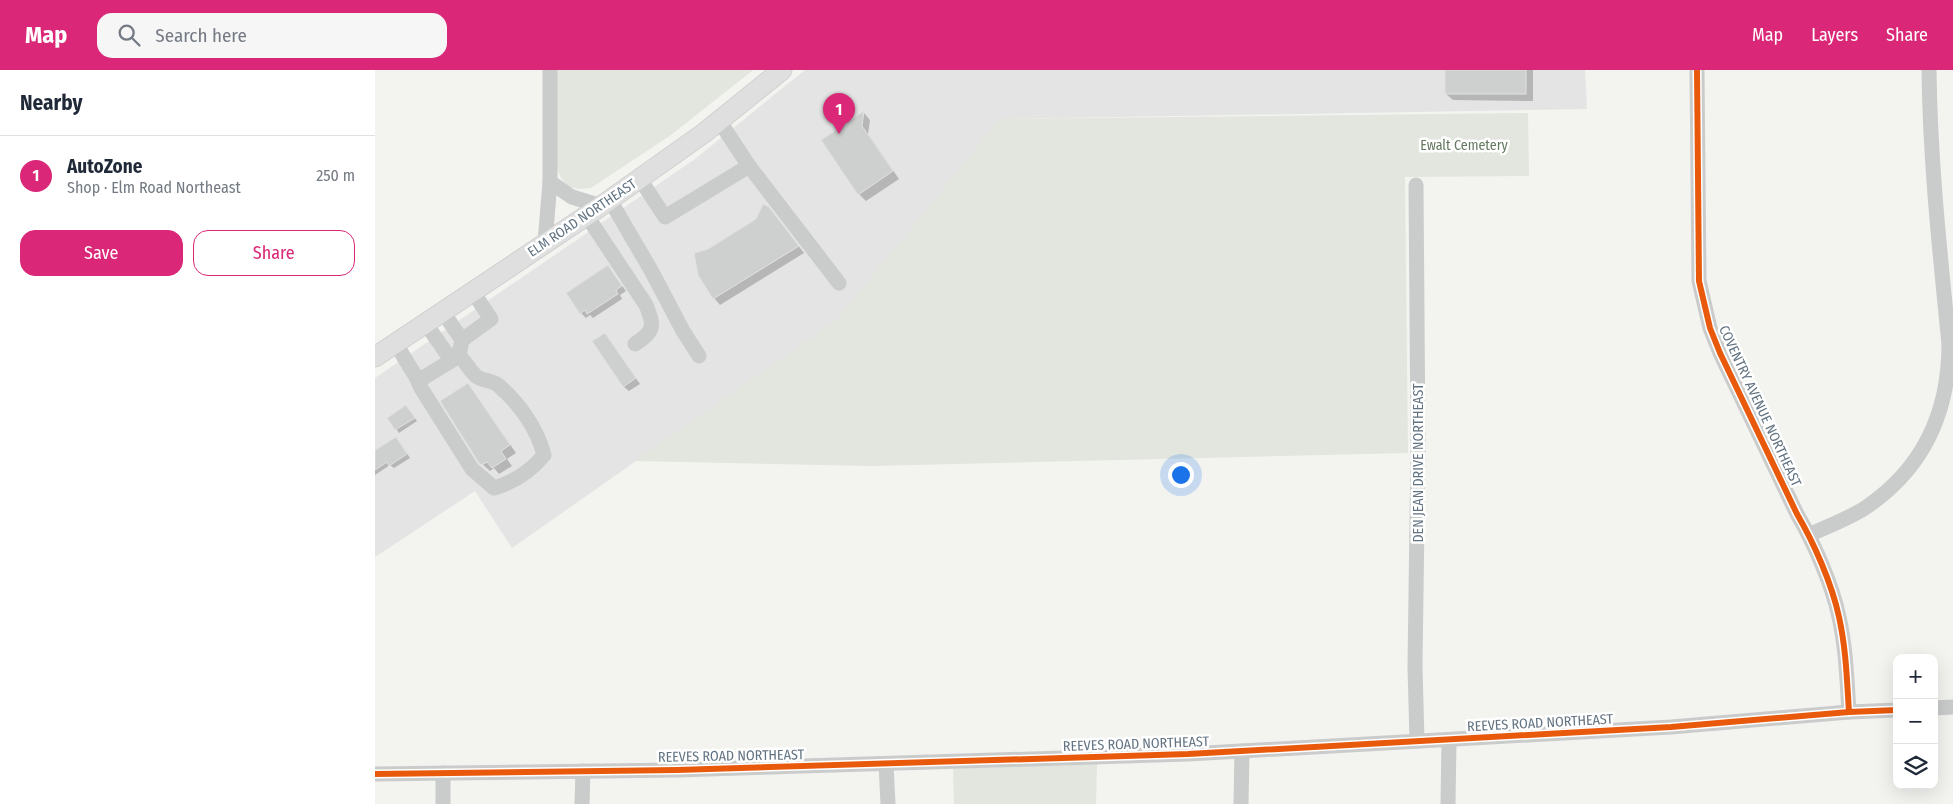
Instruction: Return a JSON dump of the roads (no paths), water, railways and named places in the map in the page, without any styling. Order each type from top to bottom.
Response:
[{"type":"main road","name":"ELM ROAD NORTHEAST","points":[[375,358],[640,179],[720,122],[782,70]]},
{"type":"street","points":[[545,243],[550,182],[549,70]]},
{"type":"street","name":"COVENTRY AVENUE NORTHEAST","points":[[1697,70],[1698,262],[1703,301],[1719,353],[1809,535],[1830,585],[1839,616],[1844,646],[1849,712]]},
{"type":"street","points":[[1809,535],[1863,509],[1884,494],[1900,479],[1924,447],[1939,414],[1946,390],[1949,344],[1929,116],[1929,70]]},
{"type":"street","points":[[720,122],[749,166],[839,283]]},
{"type":"street","points":[[640,179],[665,217],[749,166]]},
{"type":"street","points":[[550,182],[572,197],[599,207],[652,272],[683,331],[699,356]]},
{"type":"street","name":"DEN JEAN DRIVE NORTHEAST","points":[[1416,185],[1418,448],[1415,667],[1417,741]]},
{"type":"street","points":[[599,207],[651,316],[652,325],[649,334],[635,344]]},
{"type":"street","points":[[418,381],[459,356],[462,340],[491,319],[473,292]]},
{"type":"street","points":[[443,312],[462,340]]},
{"type":"street","points":[[396,344],[473,469],[494,488],[512,483],[535,466],[544,455],[541,442],[527,417],[496,384],[477,377],[459,356],[447,354],[426,324]]},
{"type":"street","points":[[1938,708],[1953,707]]},
{"type":"street","name":"REEVES ROAD NORTHEAST","points":[[375,774],[886,764],[1242,752],[1671,727],[1893,710]]},
{"type":"street","points":[[1448,804],[1449,740]]},
{"type":"street","points":[[1241,804],[1242,752]]},
{"type":"street","points":[[886,764],[887,804]]},
{"type":"street","points":[[582,804],[583,771]]},
{"type":"street","points":[[443,773],[443,804]]},
{"type":"place","name":"AutoZone","points":[[839,134]]},
{"type":"park label","name":"Ewalt Cemetery","points":[[1464,145]]}]
